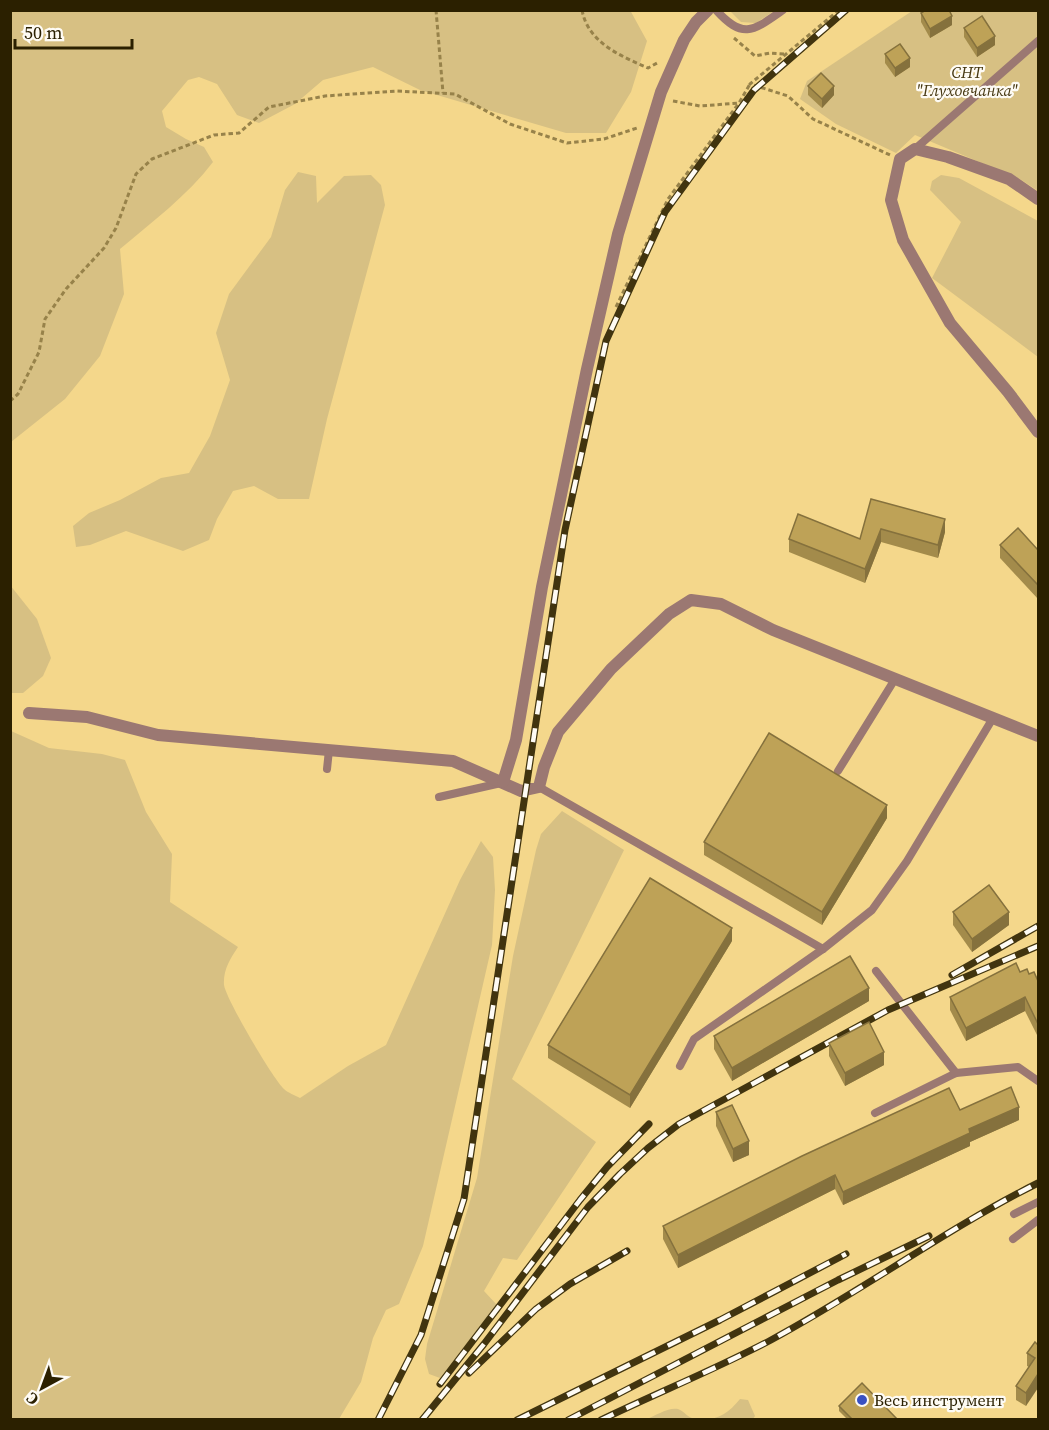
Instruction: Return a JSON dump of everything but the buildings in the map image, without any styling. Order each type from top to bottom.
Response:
[{"type":"street","points":[[502,782],[516,740],[543,587],[586,369],[618,234],[661,92],[679,51],[696,22],[708,10]]},
{"type":"street","points":[[1038,199],[1008,179],[948,157],[915,149],[900,159],[891,200],[903,240],[950,323],[1038,432]]},
{"type":"street","points":[[29,713],[87,717],[158,735],[453,761],[521,791],[540,787],[544,767],[558,732],[611,669],[669,614],[691,600],[721,604],[773,630],[1038,736]]},
{"type":"lane","points":[[716,10],[727,23],[741,30],[755,29],[783,10]]},
{"type":"lane","points":[[915,149],[1038,40]]},
{"type":"lane","points":[[838,771],[895,679]]},
{"type":"lane","points":[[680,1066],[693,1039],[824,949],[873,910],[907,861],[993,718]]},
{"type":"lane","points":[[327,769],[328,750]]},
{"type":"lane","points":[[439,797],[502,782]]},
{"type":"lane","points":[[540,787],[824,949]]},
{"type":"lane","points":[[876,971],[956,1073]]},
{"type":"lane","points":[[875,1113],[956,1073],[1018,1067],[1038,1081]]},
{"type":"lane","points":[[1014,1214],[1038,1202]]},
{"type":"lane","points":[[1013,1239],[1038,1220]]},
{"type":"path","points":[[436,10],[443,93]]},
{"type":"path","points":[[582,10],[584,22],[603,45],[648,68],[679,51]]},
{"type":"path","points":[[614,312],[668,199],[739,103],[750,84],[839,10]]},
{"type":"path","points":[[728,34],[755,56],[770,53],[785,54]]},
{"type":"path","points":[[750,84],[788,96],[813,118],[900,159]]},
{"type":"path","points":[[10,401],[18,394],[39,352],[45,319],[66,289],[104,248],[116,228],[136,174],[152,159],[214,135],[239,133],[268,107],[325,96],[397,91],[455,94],[510,124],[567,142],[604,139],[653,118],[675,100],[700,106],[739,103]]},
{"type":"green space","points":[[11,10],[630,10],[647,41],[631,92],[606,133],[566,133],[420,90],[373,67],[323,80],[295,104],[259,123],[237,115],[217,84],[199,77],[188,80],[162,111],[166,127],[204,147],[213,162],[181,197],[120,249],[124,294],[100,356],[65,399],[11,442]]},
{"type":"green space","points":[[730,11],[774,11],[756,23],[741,22]]},
{"type":"green space","name":"СНТ \"Глуховчанка\"","points":[[912,11],[1038,11],[1038,191],[1020,179],[915,135],[896,153],[836,124],[800,99],[807,81]]},
{"type":"green space","points":[[298,172],[316,176],[317,203],[344,176],[371,175],[381,185],[385,205],[327,419],[309,499],[278,499],[254,486],[233,491],[217,519],[209,540],[183,551],[126,531],[90,545],[76,547],[73,526],[89,513],[120,500],[161,478],[189,473],[210,436],[230,380],[216,333],[229,294],[271,237],[285,190]]},
{"type":"green space","points":[[941,175],[959,178],[1038,221],[1038,357],[932,278],[961,222],[930,190],[932,181]]},
{"type":"green space","points":[[10,585],[37,619],[51,658],[43,676],[23,693],[11,693]]},
{"type":"green space","points":[[11,731],[49,748],[102,754],[125,760],[146,812],[172,854],[170,902],[238,947],[225,974],[224,985],[227,993],[278,1082],[300,1098],[348,1066],[386,1045],[460,880],[481,841],[493,857],[495,890],[492,945],[423,1246],[399,1304],[386,1310],[373,1338],[361,1382],[339,1419],[11,1419]]},
{"type":"green space","points":[[562,811],[624,850],[512,1079],[596,1142],[517,1260],[503,1258],[484,1291],[497,1305],[440,1378],[429,1374],[425,1359],[427,1344],[477,1178],[513,956],[536,850],[541,834]]},
{"type":"green space","points":[[740,1399],[748,1400],[755,1416],[753,1419],[710,1419],[726,1413]]},
{"type":"green space","points":[[678,1409],[695,1419],[647,1419],[666,1410]]},
{"type":"railway","points":[[378,1420],[421,1335],[464,1199],[565,530],[606,341],[665,212],[754,90],[846,10]]},
{"type":"railway","points":[[952,975],[1038,926]]},
{"type":"railway","points":[[422,1420],[484,1344],[588,1207],[648,1148],[679,1124],[888,1010],[1038,946]]},
{"type":"railway","points":[[440,1384],[580,1200],[607,1167],[649,1124]]},
{"type":"railway","points":[[601,1420],[771,1340],[970,1220],[1038,1183]]},
{"type":"railway","points":[[568,1420],[838,1280],[929,1236]]},
{"type":"railway","points":[[469,1373],[536,1309],[570,1284],[627,1251]]},
{"type":"railway","points":[[517,1420],[720,1320],[846,1254]]},
{"type":"place","name":"Весь инструмент","points":[[862,1400]]}]
